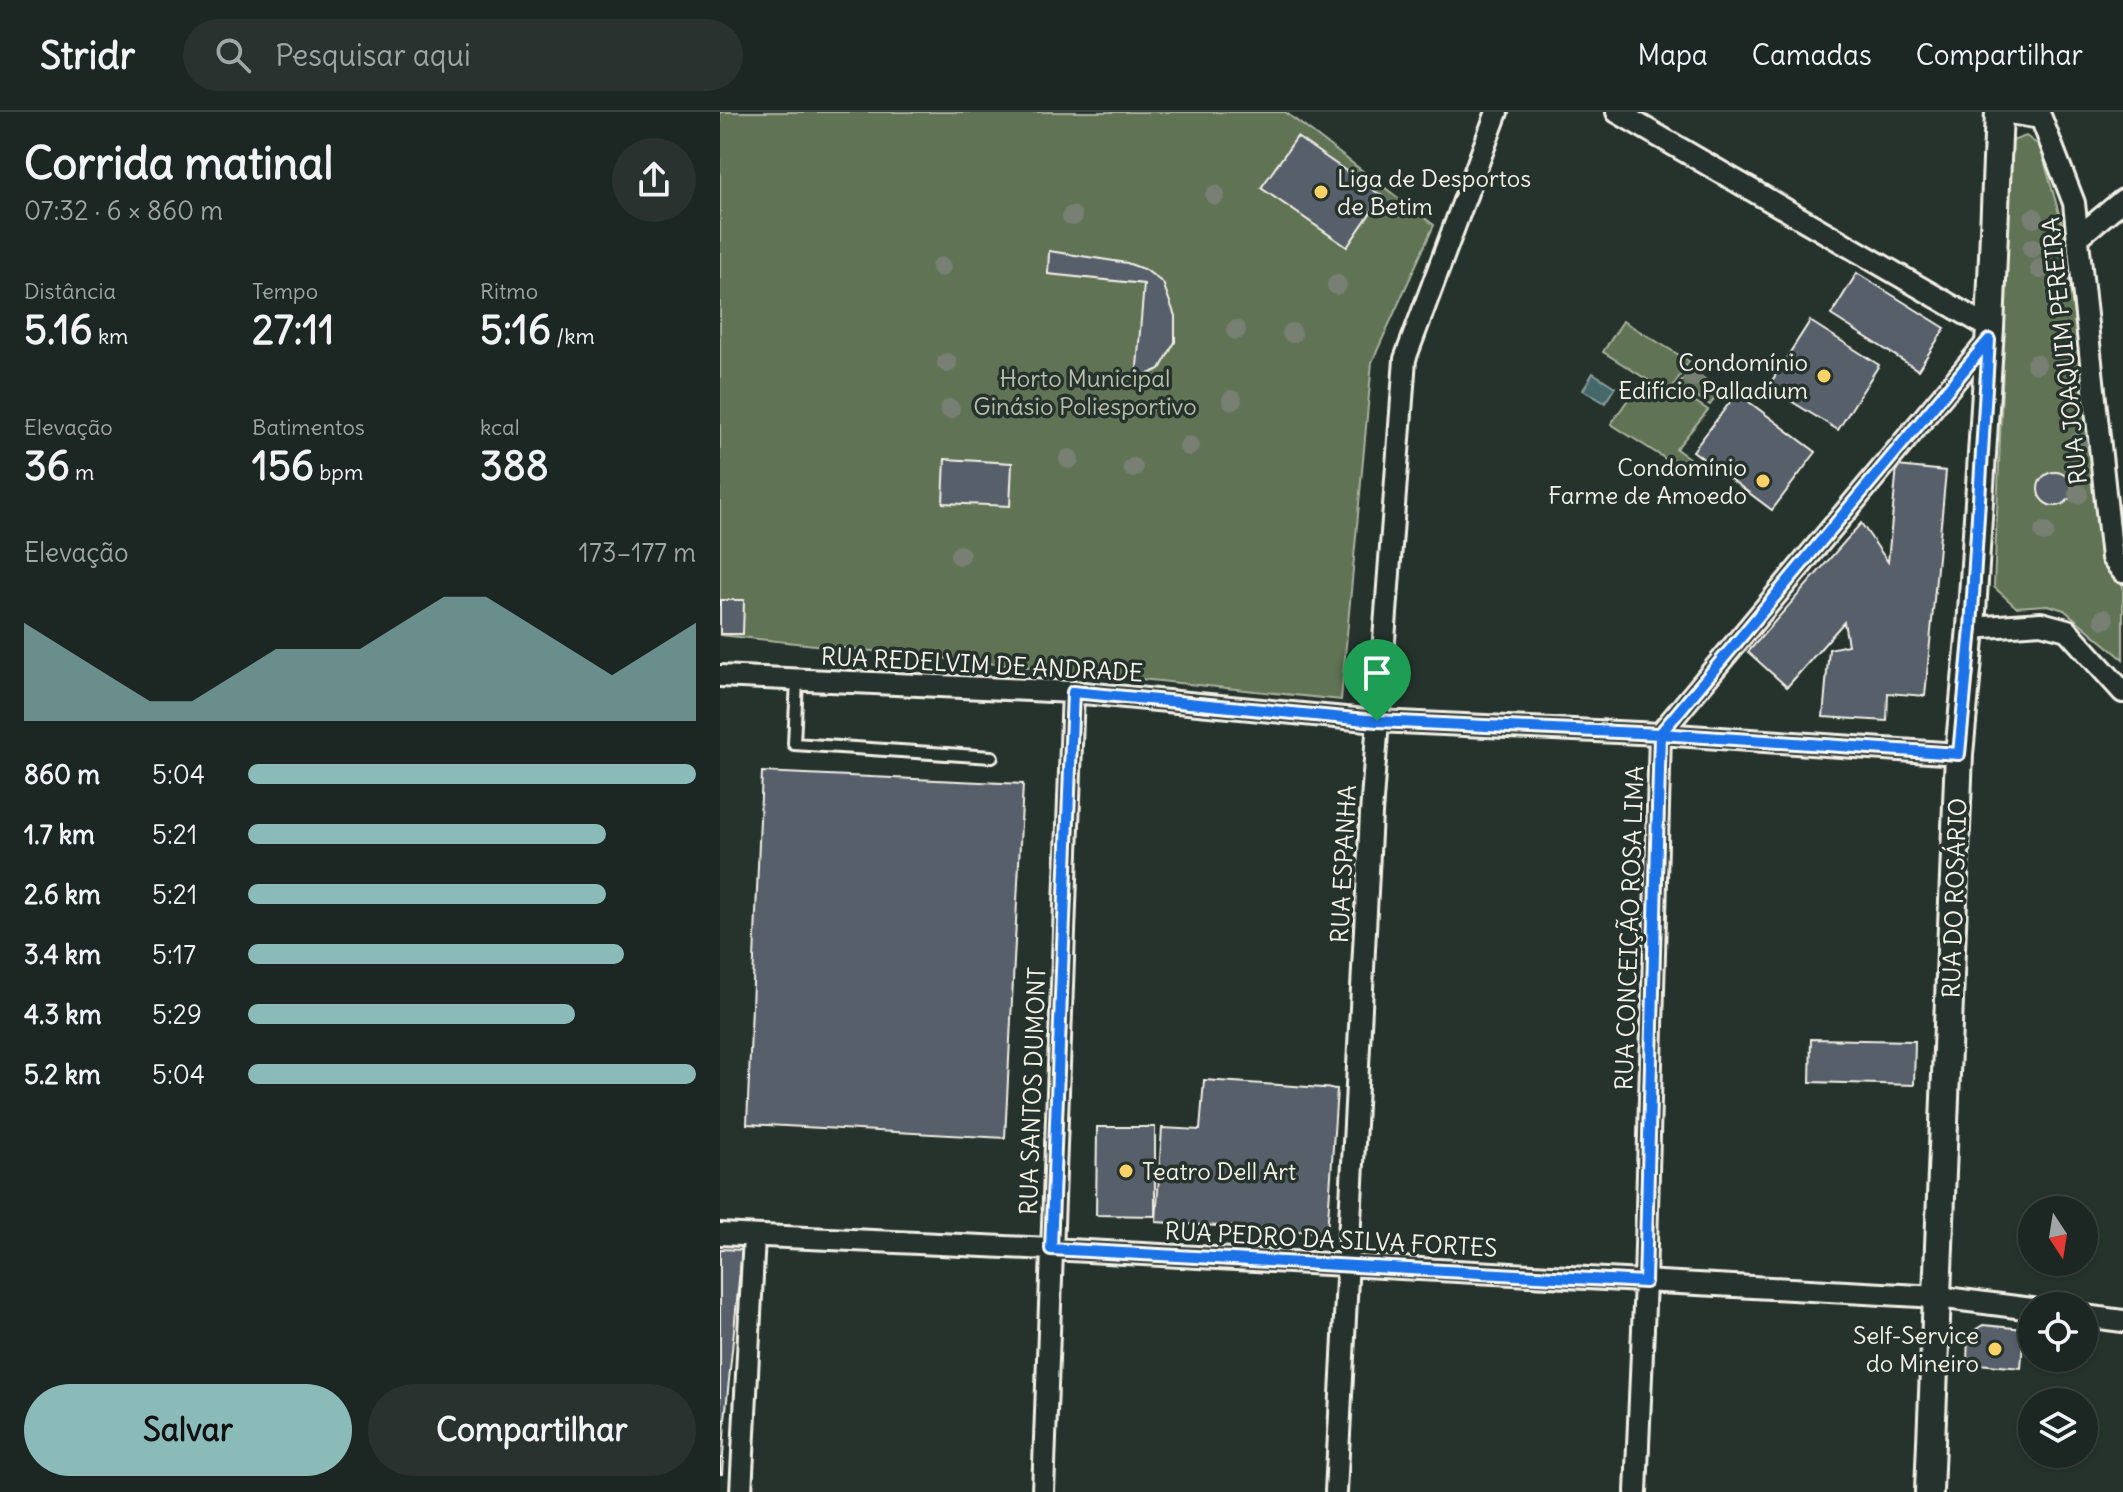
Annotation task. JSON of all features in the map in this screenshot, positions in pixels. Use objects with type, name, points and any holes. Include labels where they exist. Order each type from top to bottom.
[{"type":"street","name":"RUA ESPANHA","points":[[1336,1492],[1377,721],[1405,359],[1497,112]]},
{"type":"street","points":[[1617,112],[1989,334]]},
{"type":"street","name":"RUA DO ROSÁRIO","points":[[1929,1492],[1959,754],[1971,628],[2001,112]]},
{"type":"street","name":"RUA JOAQUIM PEREIRA","points":[[2001,112],[2041,118],[2074,203],[2112,558],[2123,572]]},
{"type":"street","points":[[2077,238],[2123,200]]},
{"type":"street","name":"RUA CONCEIÇÃO ROSA LIMA","points":[[1636,1492],[1660,734],[1989,334]]},
{"type":"street","points":[[1971,628],[2041,623],[2067,630],[2123,692]]},
{"type":"street","name":"RUA REDELVIM DE ANDRADE","points":[[720,676],[1073,692],[1377,721],[1660,734],[1959,754]]},
{"type":"street","name":"RUA SANTOS DUMONT","points":[[1043,1492],[1073,692]]},
{"type":"street","name":"RUA PEDRO DA SILVA FORTES","points":[[720,1234],[1938,1297],[2018,1307]]},
{"type":"street","points":[[741,1492],[754,1236]]},
{"type":"street","points":[[2098,1318],[2123,1321]]},
{"type":"lane","points":[[797,680],[794,744],[992,757]]},
{"type":"green space","name":"Horto Municipal Ginásio Poliesportivo","points":[[720,112],[1285,112],[1434,225],[1372,362],[1341,700],[720,635]]},
{"type":"green space","points":[[2026,136],[2040,146],[2062,224],[2092,456],[2123,579],[2123,659],[2064,610],[2048,605],[2016,607],[1994,587],[2012,141]]},
{"type":"green space","points":[[1623,321],[1689,361],[1669,393],[1603,352]]},
{"type":"green space","points":[[1690,369],[1721,390],[1710,405],[1691,393],[1673,394]]},
{"type":"green space","points":[[1638,385],[1664,402],[1688,397],[1708,410],[1676,449],[1689,458],[1683,470],[1611,424]]},
{"type":"water","points":[[1593,373],[1615,387],[1605,403],[1583,390]]},
{"type":"building","name":"Liga de Desportos de Betim","points":[[1297,137],[1382,196],[1347,247],[1261,188]]},
{"type":"building","points":[[1049,251],[1127,263],[1146,270],[1163,283],[1175,316],[1175,342],[1160,369],[1136,379],[1144,284],[1048,274]]},
{"type":"building","points":[[1857,273],[1945,328],[1918,370],[1831,315]]},
{"type":"building","name":"Condomínio Edifício Palladium","points":[[1810,321],[1879,365],[1838,430],[1768,387]]},
{"type":"building","name":"Condomínio Farme de Amoedo","points":[[1737,393],[1816,452],[1772,510],[1693,451]]},
{"type":"building","points":[[945,459],[1012,463],[1010,506],[943,503]]},
{"type":"building","points":[[1897,466],[1946,471],[1925,696],[1888,693],[1887,721],[1823,717],[1829,649],[1848,645],[1844,622],[1787,687],[1748,652],[1861,523],[1888,562]]},
{"type":"building","points":[[2055,472],[2067,477],[2072,489],[2067,501],[2055,506],[2043,501],[2038,489],[2043,477]]},
{"type":"building","points":[[720,600],[744,600],[743,634],[720,634]]},
{"type":"building","points":[[762,772],[1023,784],[1005,1138],[747,1124]]},
{"type":"building","points":[[1811,1039],[1915,1041],[1914,1085],[1810,1082]]},
{"type":"building","points":[[1204,1080],[1337,1089],[1327,1233],[1156,1222],[1162,1128],[1200,1130]]},
{"type":"building","name":"Teatro Dell Art","points":[[1097,1127],[1155,1127],[1155,1216],[1096,1215]]},
{"type":"building","points":[[720,1249],[742,1250],[725,1420],[720,1419]]},
{"type":"building","name":"Self-Service do Mineiro","points":[[1983,1325],[2018,1328],[2018,1368],[1967,1363],[1968,1334]]},
{"type":"building","points":[[720,1419],[725,1420],[722,1474],[720,1474]]},
{"type":"place","name":"Liga de Desportos de Betim","points":[[1321,192]]},
{"type":"place","name":"Condomínio Edifício Palladium","points":[[1824,376]]},
{"type":"place","name":"Condomínio Farme de Amoedo","points":[[1763,481]]},
{"type":"place","name":"Teatro Dell Art","points":[[1126,1171]]},
{"type":"place","name":"Self-Service do Mineiro","points":[[1995,1349]]},
{"type":"route","points":[[1377,721],[1073,692],[1051,1249],[1645,1282],[1660,734],[1959,754],[1971,628],[1989,340],[1660,734],[1377,721]]}]
